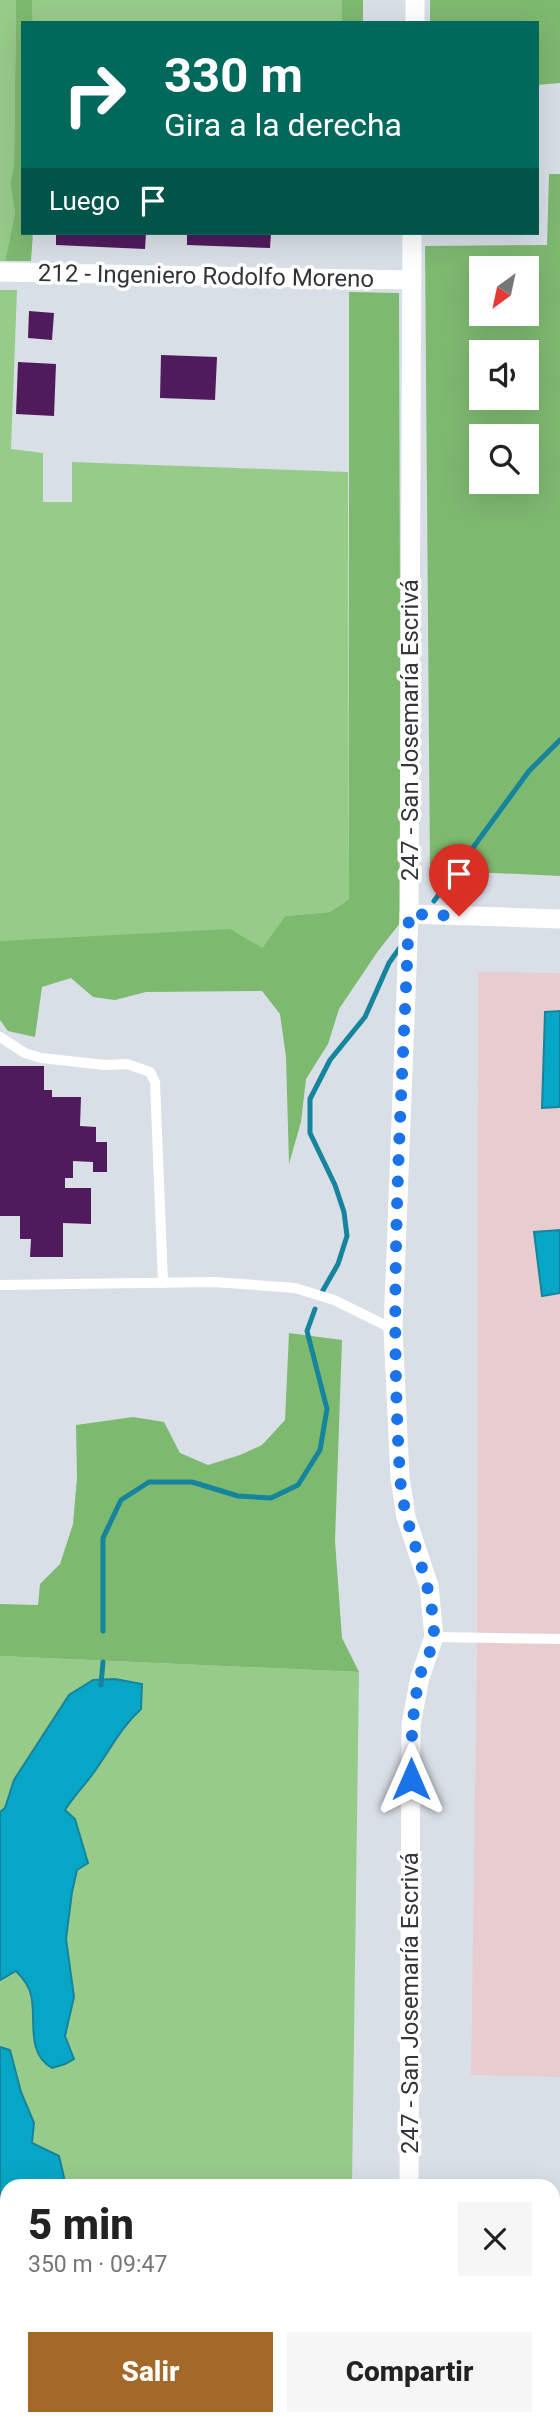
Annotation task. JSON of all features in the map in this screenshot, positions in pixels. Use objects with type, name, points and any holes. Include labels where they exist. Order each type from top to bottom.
[{"type":"street","points":[[415,0],[415,21]]},
{"type":"street","name":"247 - San Josemaría Escrivá","points":[[409,2179],[411,1725],[420,1677],[434,1637],[429,1586],[406,1517],[400,1478],[393,1329],[409,914],[412,235]]},
{"type":"street","name":"212 - Ingeniero Rodolfo Moreno","points":[[0,272],[412,280]]},
{"type":"street","points":[[409,914],[560,919]]},
{"type":"lane","points":[[0,1037],[25,1054],[41,1058],[105,1065],[127,1064],[150,1072],[155,1082],[163,1283]]},
{"type":"lane","points":[[0,1285],[214,1282],[295,1288],[334,1300],[393,1329]]},
{"type":"lane","points":[[434,1637],[560,1639]]},
{"type":"shaded area","points":[[478,972],[560,973],[560,2077],[471,2075],[477,1648]]},
{"type":"green space","points":[[0,0],[16,0],[14,165],[10,184],[15,213],[5,261],[0,261]]},
{"type":"green space","points":[[16,0],[32,0],[33,21],[21,21],[21,235],[33,235],[31,261],[5,261],[15,213],[10,184],[14,165]]},
{"type":"green space","points":[[32,0],[342,0],[342,21],[33,21]]},
{"type":"green space","points":[[342,0],[363,0],[363,21],[342,21]]},
{"type":"green space","points":[[430,0],[560,0],[560,83],[539,85],[539,21],[430,21]]},
{"type":"green space","points":[[549,174],[560,174],[560,876],[430,870],[425,246],[547,245]]},
{"type":"green space","points":[[0,290],[17,290],[11,449],[43,453],[43,502],[72,502],[72,462],[348,472],[349,899],[330,912],[285,916],[262,948],[0,941]]},
{"type":"green space","points":[[349,292],[399,293],[401,922],[339,1009],[328,1044],[306,1079],[301,1122],[289,1164],[286,1057],[280,1014],[262,991],[146,992],[115,1000],[93,997],[71,978],[42,987],[35,1037],[8,1031],[0,1020],[0,941],[230,929],[262,948],[285,916],[330,912],[349,899]]},
{"type":"green space","points":[[289,1333],[342,1340],[335,1541],[342,1638],[359,1672],[0,1656],[0,1604],[38,1605],[40,1584],[60,1564],[73,1524],[77,1477],[76,1425],[133,1417],[164,1422],[180,1453],[208,1465],[240,1455],[262,1445],[285,1420]]},
{"type":"green space","points":[[0,1656],[359,1672],[352,2179],[0,2179]]},
{"type":"water","points":[[560,1011],[560,1107],[542,1108],[545,1012]]},
{"type":"water","points":[[560,1230],[560,1293],[542,1296],[534,1232]]},
{"type":"water","points":[[115,1679],[142,1684],[141,1709],[121,1732],[65,1810],[75,1819],[88,1863],[77,1870],[66,1939],[74,1997],[65,2036],[74,2059],[52,2068],[38,2053],[35,2044],[33,2004],[27,1985],[16,1971],[0,1980],[0,1812],[5,1808],[14,1780],[69,1695],[93,1680]]},
{"type":"water","points":[[0,2047],[10,2050],[21,2092],[34,2123],[32,2143],[59,2156],[64,2179],[0,2179]]},
{"type":"building","points":[[56,235],[146,235],[145,249],[56,245]]},
{"type":"building","points":[[187,235],[271,235],[270,248],[187,245]]},
{"type":"building","points":[[29,311],[54,313],[52,340],[28,338]]},
{"type":"building","points":[[161,355],[217,357],[215,400],[160,398]]},
{"type":"building","points":[[18,362],[56,364],[54,416],[16,414]]},
{"type":"building","points":[[0,1066],[44,1066],[44,1090],[52,1090],[52,1097],[81,1097],[80,1126],[96,1127],[96,1142],[107,1142],[107,1172],[93,1172],[93,1162],[73,1161],[73,1178],[65,1178],[65,1188],[91,1188],[91,1224],[63,1223],[63,1257],[30,1257],[31,1239],[20,1239],[20,1216],[0,1216]]},
{"type":"waterway","points":[[434,901],[529,771],[560,740]]},
{"type":"waterway","points":[[322,1292],[338,1264],[347,1236],[344,1212],[335,1185],[310,1133],[310,1099],[330,1060],[365,1017],[389,963],[401,946]]},
{"type":"waterway","points":[[103,1631],[103,1538],[121,1500],[149,1482],[192,1482],[238,1496],[271,1498],[298,1485],[320,1450],[327,1409],[307,1331],[315,1309]]},
{"type":"waterway","points":[[101,1685],[103,1662]]},
{"type":"route","points":[[411,1779],[411,1725],[420,1677],[434,1637],[429,1586],[406,1517],[400,1478],[393,1329],[409,914],[459,916]]}]
